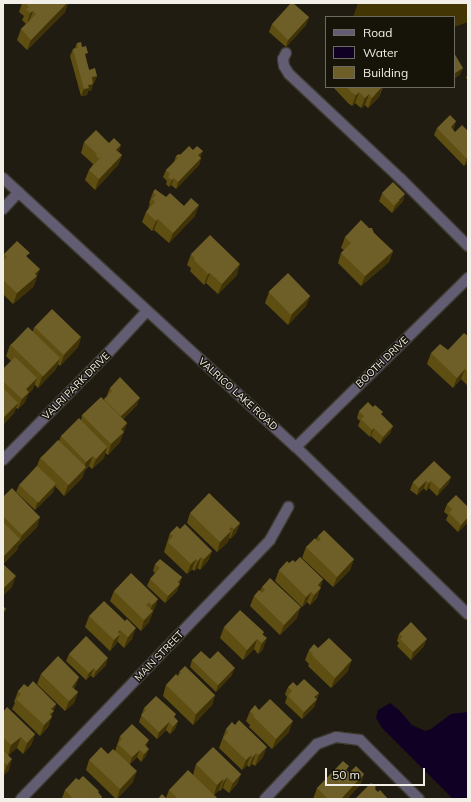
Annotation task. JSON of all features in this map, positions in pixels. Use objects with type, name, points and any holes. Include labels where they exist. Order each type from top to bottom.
[{"type":"street","points":[[286,53],[283,59],[284,66],[289,74],[402,179],[468,246]]},
{"type":"street","name":"VALRICO LAKE ROAD","points":[[3,178],[296,447],[468,614]]},
{"type":"street","points":[[3,209],[19,192]]},
{"type":"street","name":"BOOTH DRIVE","points":[[296,447],[468,278]]},
{"type":"street","name":"VALRI PARK DRIVE","points":[[3,460],[147,311]]},
{"type":"street","name":"MAIN STREET","points":[[22,799],[270,540],[288,507]]},
{"type":"street","points":[[265,799],[317,744],[336,737],[360,740],[419,799]]},
{"type":"shaded area","points":[[358,3],[468,3],[468,22],[455,27],[455,16],[353,16]]},
{"type":"water","points":[[390,703],[399,710],[412,725],[425,731],[431,729],[451,714],[468,712],[468,799],[453,799],[382,728],[376,718],[378,710]]},
{"type":"building","points":[[25,3],[67,3],[31,40],[21,29],[36,14],[33,11],[30,13],[26,9],[29,7]]},
{"type":"building","points":[[291,3],[293,3],[309,17],[288,40],[272,24]]},
{"type":"building","points":[[81,42],[82,47],[86,46],[88,53],[85,54],[89,70],[95,68],[97,76],[92,77],[93,84],[88,85],[89,88],[84,89],[73,49],[78,48],[77,43]]},
{"type":"building","points":[[455,55],[463,68],[455,73]]},
{"type":"building","points":[[348,88],[381,88],[372,98],[369,94],[365,98],[359,92],[356,95]]},
{"type":"building","points":[[450,115],[456,121],[451,127],[455,132],[462,125],[468,131],[467,159],[437,128]]},
{"type":"building","points":[[96,130],[109,143],[114,138],[121,145],[116,150],[122,155],[99,179],[89,170],[101,157],[98,158],[96,155],[97,154],[84,142]]},
{"type":"building","points":[[189,146],[193,150],[197,146],[203,151],[198,155],[201,158],[178,182],[174,178],[172,180],[168,177],[170,174],[166,170],[178,158],[176,156],[179,154],[180,155]]},
{"type":"building","points":[[393,182],[405,194],[394,205],[382,193]]},
{"type":"building","points":[[155,189],[166,197],[170,193],[184,206],[191,198],[199,205],[173,233],[158,219],[156,221],[146,212],[155,202],[152,199],[156,195],[153,192]]},
{"type":"building","points":[[361,220],[369,228],[372,228],[374,233],[393,251],[365,276],[341,253],[351,243],[345,237]]},
{"type":"building","points":[[210,235],[240,264],[222,284],[210,273],[208,274],[194,260],[195,259],[191,254]]},
{"type":"building","points":[[17,241],[30,253],[26,256],[40,269],[35,274],[37,276],[17,293],[3,280],[3,261],[7,257],[4,254]]},
{"type":"building","points":[[288,273],[310,296],[291,315],[269,292]]},
{"type":"building","points":[[52,309],[81,337],[63,355],[35,327]]},
{"type":"building","points":[[28,327],[60,358],[43,376],[11,345]]},
{"type":"building","points":[[464,333],[468,336],[468,372],[465,369],[457,378],[431,353],[440,344],[448,350]]},
{"type":"building","points":[[15,357],[37,378],[26,389],[29,392],[22,399],[3,381],[3,369]]},
{"type":"building","points":[[120,377],[140,398],[121,416],[104,399],[112,391],[110,388]]},
{"type":"building","points":[[3,388],[18,403],[3,418]]},
{"type":"building","points":[[101,397],[127,423],[121,429],[124,432],[111,444],[82,415]]},
{"type":"building","points":[[368,402],[373,407],[375,405],[383,412],[381,414],[393,426],[383,437],[374,428],[372,430],[361,419],[364,416],[359,411]]},
{"type":"building","points":[[79,418],[107,447],[96,459],[93,456],[86,462],[61,436]]},
{"type":"building","points":[[58,440],[86,467],[69,485],[41,458]]},
{"type":"building","points":[[434,461],[451,477],[440,489],[431,481],[429,483],[426,481],[419,488],[413,482]]},
{"type":"building","points":[[37,466],[56,484],[38,503],[19,485]]},
{"type":"building","points":[[12,488],[40,517],[22,535],[3,516],[3,497]]},
{"type":"building","points":[[209,493],[240,523],[234,529],[232,527],[229,529],[231,531],[220,542],[190,513]]},
{"type":"building","points":[[456,495],[467,506],[468,505],[468,517],[461,525],[449,513],[452,509],[447,504]]},
{"type":"building","points":[[3,522],[20,539],[3,557]]},
{"type":"building","points":[[185,524],[212,551],[204,559],[201,557],[198,561],[196,559],[191,564],[168,542],[173,536],[170,533],[177,526],[180,529]]},
{"type":"building","points":[[324,530],[354,559],[337,577],[306,547],[315,538],[318,542],[321,539],[318,536]]},
{"type":"building","points":[[300,557],[323,579],[318,585],[321,588],[314,595],[311,592],[306,597],[279,570],[287,561],[289,563],[293,560],[295,562]]},
{"type":"building","points":[[160,559],[182,577],[178,582],[180,584],[168,596],[150,579],[160,568],[155,564]]},
{"type":"building","points":[[3,564],[16,576],[3,589]]},
{"type":"building","points":[[131,573],[158,599],[152,605],[149,602],[146,605],[153,611],[144,620],[114,591]]},
{"type":"building","points":[[270,578],[301,607],[284,625],[254,596],[259,590],[262,593],[265,590],[262,587]]},
{"type":"building","points":[[104,601],[125,621],[127,619],[136,628],[128,637],[120,630],[118,632],[120,634],[114,640],[89,616]]},
{"type":"building","points":[[240,610],[264,632],[262,634],[267,638],[262,643],[257,639],[247,650],[224,627]]},
{"type":"building","points":[[411,622],[427,639],[413,652],[400,639],[403,637],[399,634]]},
{"type":"building","points":[[86,636],[108,658],[96,671],[94,668],[89,673],[69,654]]},
{"type":"building","points":[[329,638],[352,660],[335,678],[312,655],[313,654],[309,650],[314,644],[318,648]]},
{"type":"building","points":[[201,651],[210,659],[218,651],[235,668],[218,685],[192,660]]},
{"type":"building","points":[[58,656],[79,677],[72,687],[78,692],[69,701],[41,674]]},
{"type":"building","points":[[185,666],[215,695],[196,714],[166,685],[176,674],[178,676],[181,673],[179,672]]},
{"type":"building","points":[[304,679],[319,693],[314,697],[317,699],[304,712],[288,696],[292,691],[288,687],[293,682],[297,686]]},
{"type":"building","points":[[33,681],[56,704],[51,709],[54,711],[50,714],[52,717],[44,725],[16,699],[21,694],[18,691],[24,684],[28,687]]},
{"type":"building","points":[[156,696],[176,714],[174,717],[178,721],[173,727],[169,722],[159,732],[141,715],[146,710],[144,708]]},
{"type":"building","points":[[270,699],[293,721],[276,739],[253,716],[254,715],[250,711],[255,705],[259,710]]},
{"type":"building","points":[[7,707],[35,734],[27,743],[21,737],[11,745],[3,737],[3,712]]},
{"type":"building","points":[[239,720],[267,747],[259,755],[256,753],[253,757],[251,755],[246,760],[223,738],[228,732],[226,729],[232,722],[235,725]]},
{"type":"building","points":[[132,724],[149,740],[145,745],[149,749],[144,754],[140,750],[132,757],[118,744],[122,739],[120,736]]},
{"type":"building","points":[[101,747],[108,754],[113,749],[137,771],[120,789],[89,760]]},
{"type":"building","points":[[213,747],[241,774],[233,783],[227,777],[224,781],[223,779],[217,785],[196,764]]},
{"type":"building","points":[[3,750],[12,759],[7,765],[5,763],[3,765]]},
{"type":"building","points":[[343,761],[349,766],[346,770],[349,773],[356,766],[364,774],[341,799],[328,799],[317,788]]},
{"type":"building","points":[[188,770],[218,799],[178,799],[169,790]]},
{"type":"building","points":[[83,776],[99,791],[98,792],[102,797],[100,799],[94,799],[93,797],[91,799],[73,799],[65,790],[76,778],[79,780]]},
{"type":"building","points":[[371,783],[376,787],[375,789],[378,792],[380,790],[388,799],[355,799]]},
{"type":"building","points":[[162,794],[167,799],[158,799]]}]
